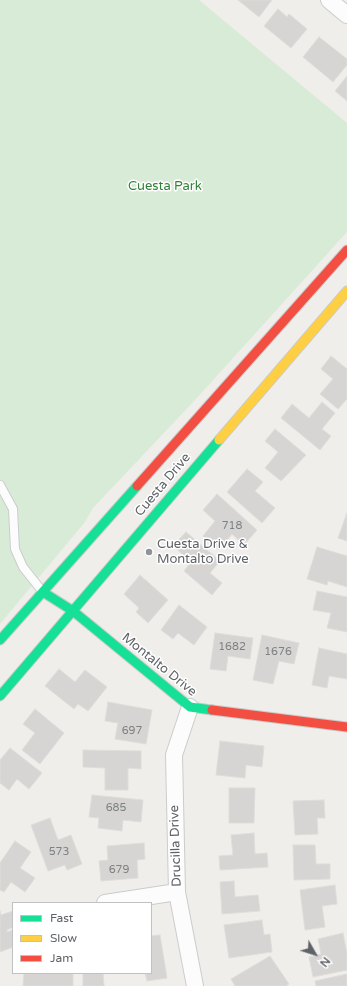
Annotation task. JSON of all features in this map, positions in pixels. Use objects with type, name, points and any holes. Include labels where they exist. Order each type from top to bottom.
[{"type":"main road","name":"Cuesta Drive","points":[[0,640],[347,250]]},
{"type":"main road","name":"Cuesta Drive","points":[[0,696],[347,290]]},
{"type":"main road","name":"Montalto Drive","points":[[43,592],[72,611],[190,707],[347,727]]},
{"type":"street","points":[[329,0],[347,15]]},
{"type":"street","name":"Drucilla Drive","points":[[190,707],[174,755],[177,892],[195,986]]},
{"type":"street","points":[[112,902],[177,892]]},
{"type":"lane","points":[[0,485],[12,509],[15,549],[23,566],[43,592]]},
{"type":"green space","name":"Cuesta Park","points":[[0,0],[199,0],[347,123],[347,232],[195,400],[93,508],[85,522],[0,624]]},
{"type":"building","points":[[238,0],[272,0],[259,17]]},
{"type":"building","points":[[278,9],[287,17],[289,14],[307,29],[291,48],[264,26]]},
{"type":"building","points":[[319,37],[347,59],[347,65],[333,82],[303,57]]},
{"type":"building","points":[[347,76],[347,101],[335,91]]},
{"type":"building","points":[[331,356],[347,369],[347,399],[338,409],[320,394],[333,379],[321,369]]},
{"type":"building","points":[[322,402],[335,413],[322,429],[331,436],[320,450],[281,418],[292,404],[309,418]]},
{"type":"building","points":[[275,429],[306,455],[281,481],[265,468],[278,452],[265,441]]},
{"type":"building","points":[[247,469],[263,482],[255,491],[275,508],[262,523],[227,492]]},
{"type":"building","points":[[217,494],[257,530],[244,545],[232,534],[219,550],[203,536],[215,521],[203,510]]},
{"type":"building","points":[[347,513],[347,541],[338,538]]},
{"type":"building","points":[[186,532],[220,561],[210,573],[222,583],[212,595],[184,571],[191,562],[173,546]]},
{"type":"building","points":[[317,547],[347,556],[347,587],[328,581],[327,585],[307,579]]},
{"type":"building","points":[[140,575],[168,600],[148,623],[136,612],[139,608],[124,594]]},
{"type":"building","points":[[317,591],[347,597],[347,632],[327,628],[331,613],[313,610]]},
{"type":"building","points":[[179,605],[207,627],[194,645],[178,633],[173,639],[161,630]]},
{"type":"building","points":[[215,633],[253,638],[250,659],[228,656],[226,671],[210,669]]},
{"type":"building","points":[[262,635],[299,643],[294,664],[279,661],[273,684],[253,680]]},
{"type":"building","points":[[319,648],[347,654],[347,679],[329,676],[327,688],[312,685]]},
{"type":"building","points":[[59,669],[75,682],[85,670],[107,687],[88,711],[78,704],[74,709],[45,686]]},
{"type":"building","points":[[108,702],[152,710],[146,744],[115,739],[118,723],[105,721]]},
{"type":"building","points":[[35,709],[64,733],[40,764],[22,750],[35,733],[23,724]]},
{"type":"building","points":[[220,741],[264,746],[262,767],[246,765],[245,778],[216,775]]},
{"type":"building","points":[[10,748],[42,773],[29,789],[17,779],[9,790],[0,783],[0,760]]},
{"type":"building","points":[[83,750],[141,751],[141,769],[128,768],[128,790],[105,790],[105,768],[83,767]]},
{"type":"building","points":[[229,788],[255,788],[254,823],[229,823]]},
{"type":"building","points":[[92,795],[143,800],[141,822],[123,820],[122,831],[98,828],[99,818],[89,817]]},
{"type":"building","points":[[324,800],[325,818],[317,818],[318,834],[295,835],[293,801]]},
{"type":"building","points":[[50,818],[58,840],[71,835],[82,864],[67,870],[65,865],[48,871],[31,825]]},
{"type":"building","points":[[254,833],[255,854],[267,853],[268,867],[220,870],[219,856],[233,855],[231,835]]},
{"type":"building","points":[[15,841],[31,852],[20,868],[35,878],[25,892],[11,882],[4,892],[0,890],[0,863]]},
{"type":"building","points":[[144,843],[145,859],[137,860],[138,878],[101,881],[99,861],[108,860],[107,846]]},
{"type":"building","points":[[293,845],[315,845],[316,864],[330,864],[330,879],[294,880]]},
{"type":"building","points":[[234,881],[235,897],[258,895],[260,911],[222,914],[220,882]]},
{"type":"building","points":[[335,885],[337,904],[322,906],[325,927],[305,930],[300,890]]},
{"type":"building","points":[[0,911],[1,915],[12,911],[12,928],[7,930],[7,932],[12,930],[12,947],[0,952]]},
{"type":"building","points":[[262,920],[264,935],[270,934],[272,952],[229,958],[224,925]]},
{"type":"building","points":[[343,933],[347,954],[347,970],[313,977],[309,957],[321,954],[318,939]]},
{"type":"building","points":[[160,935],[167,978],[147,981],[145,974],[152,974],[152,936]]},
{"type":"building","points":[[270,956],[289,984],[286,986],[235,986],[231,979]]},
{"type":"building","points":[[24,974],[73,974],[73,986],[23,986]]},
{"type":"building","points":[[83,974],[103,974],[104,986],[83,986]]},
{"type":"building","points":[[347,974],[347,986],[316,986],[315,981]]},
{"type":"traffic: fast","points":[[0,696],[219,440]]},
{"type":"traffic: fast","points":[[0,640],[137,486]]},
{"type":"traffic: fast","points":[[43,592],[73,611],[190,707],[212,710]]},
{"type":"traffic: slow","points":[[219,440],[347,291]]},
{"type":"traffic: jam","points":[[137,486],[347,250]]},
{"type":"traffic: jam","points":[[212,710],[347,727]]},
{"type":"place","name":"Cuesta Drive & Montalto Drive","points":[[149,552]]}]
